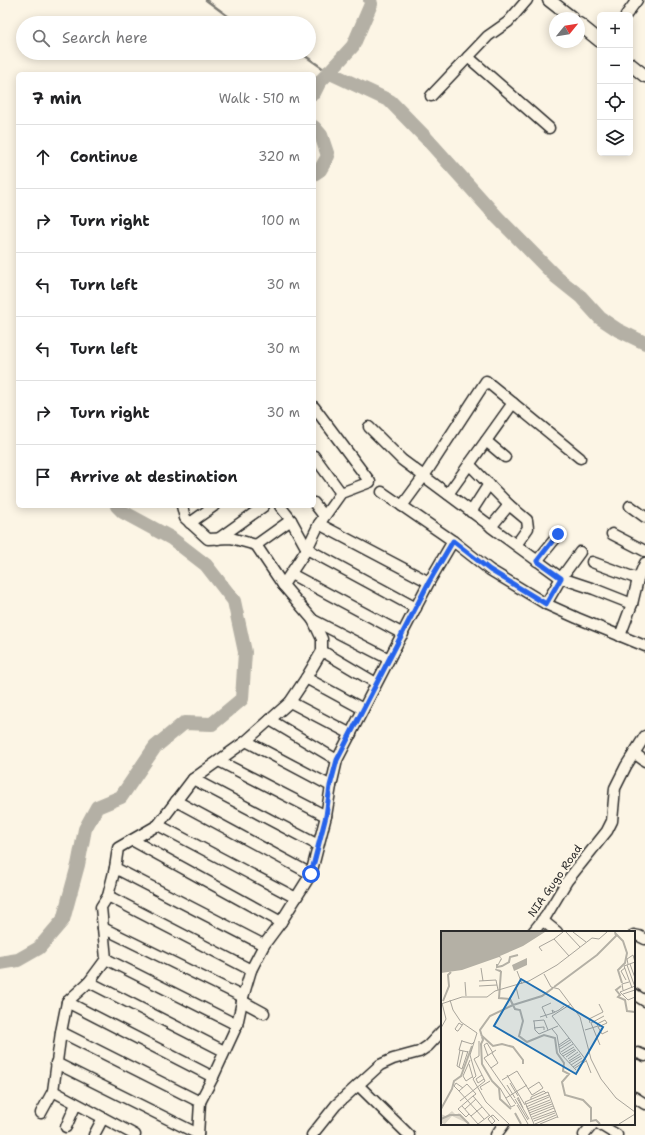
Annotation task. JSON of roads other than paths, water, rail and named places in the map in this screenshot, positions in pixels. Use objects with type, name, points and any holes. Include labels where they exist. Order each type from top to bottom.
[{"type":"main road","points":[[549,0],[564,12]]},
{"type":"main road","points":[[585,29],[597,39]]},
{"type":"main road","points":[[633,66],[645,76]]},
{"type":"street","points":[[431,96],[488,36],[508,22],[527,0]]},
{"type":"street","points":[[628,12],[637,0]]},
{"type":"street","points":[[468,57],[549,128]]},
{"type":"street","points":[[402,506],[424,476],[486,381],[580,458]]},
{"type":"street","points":[[448,494],[513,403]]},
{"type":"street","points":[[283,585],[307,549],[322,520],[340,493],[370,482],[316,410]]},
{"type":"street","points":[[369,427],[402,460],[561,578],[632,604]]},
{"type":"street","points":[[486,441],[505,457]]},
{"type":"street","points":[[316,459],[340,493]]},
{"type":"street","points":[[469,464],[509,505],[527,520],[528,528],[516,545]]},
{"type":"street","points":[[471,512],[489,484]]},
{"type":"street","points":[[382,492],[453,541],[490,570],[546,604],[645,646]]},
{"type":"street","points":[[492,527],[509,505]]},
{"type":"street","points":[[630,506],[645,517]]},
{"type":"street","points":[[316,507],[322,520],[429,582]]},
{"type":"street","points":[[41,1113],[53,1091],[56,1062],[67,1002],[89,982],[106,959],[101,907],[108,896],[118,848],[158,825],[193,779],[246,741],[290,702],[322,651],[322,638],[313,620],[283,585],[256,545],[231,538],[208,539],[185,518],[182,508]]},
{"type":"street","points":[[190,523],[211,508]]},
{"type":"street","points":[[218,539],[261,508]]},
{"type":"street","points":[[282,508],[291,520],[307,549],[416,608]]},
{"type":"street","points":[[256,545],[291,520]]},
{"type":"street","points":[[537,561],[558,534]]},
{"type":"street","points":[[612,534],[645,551]]},
{"type":"street","points":[[56,1062],[198,1135],[200,1102],[237,1025],[242,999],[251,970],[264,945],[281,922],[311,874],[326,816],[330,786],[337,760],[429,582],[453,541]]},
{"type":"street","points":[[546,604],[561,578],[580,552]]},
{"type":"street","points":[[592,562],[638,579]]},
{"type":"street","points":[[620,636],[632,604],[638,579],[645,563]]},
{"type":"street","points":[[291,574],[403,634]]},
{"type":"street","points":[[313,620],[389,659]]},
{"type":"street","points":[[322,651],[376,683]]},
{"type":"street","points":[[306,678],[363,709]]},
{"type":"street","points":[[290,702],[351,734]]},
{"type":"street","points":[[270,720],[337,760]]},
{"type":"street","name":"NIA Gugo Road","points":[[534,931],[567,881],[607,831],[612,821],[615,788],[634,752],[645,736]]},
{"type":"street","points":[[246,741],[330,786]]},
{"type":"street","points":[[634,752],[645,761]]},
{"type":"street","points":[[219,760],[326,816]]},
{"type":"street","points":[[193,779],[318,845]]},
{"type":"street","points":[[176,801],[311,874]]},
{"type":"street","points":[[158,825],[296,898]]},
{"type":"street","points":[[132,840],[281,922]]},
{"type":"street","points":[[115,868],[264,945]]},
{"type":"street","points":[[108,896],[251,970]]},
{"type":"street","points":[[542,920],[555,931]]},
{"type":"street","points":[[103,928],[242,999],[264,1014]]},
{"type":"street","points":[[635,935],[645,939]]},
{"type":"street","points":[[106,959],[237,1025]]},
{"type":"street","points":[[89,982],[224,1051]]},
{"type":"street","points":[[635,995],[645,1001]]},
{"type":"street","points":[[67,1002],[213,1077]]},
{"type":"street","points":[[61,1032],[200,1102]]},
{"type":"street","points":[[312,1135],[336,1105],[380,1066],[393,1059],[419,1052],[428,1046],[441,1032]]},
{"type":"street","points":[[635,1054],[638,1053],[645,1056]]},
{"type":"street","points":[[358,1085],[408,1135]]},
{"type":"street","points":[[53,1091],[135,1135]]},
{"type":"street","points":[[635,1099],[645,1104]]},
{"type":"street","points":[[66,1127],[76,1104]]},
{"type":"street","points":[[94,1135],[103,1118]]},
{"type":"street","points":[[496,1135],[503,1125]]},
{"type":"street","points":[[584,1135],[592,1125]]},
{"type":"street","points":[[601,1125],[616,1135]]},
{"type":"waterway","points":[[206,0],[228,16]]},
{"type":"waterway","points":[[316,89],[319,83],[353,46],[371,4],[370,0]]},
{"type":"waterway","points":[[311,60],[328,72]]},
{"type":"waterway","points":[[328,72],[390,101],[427,139],[497,217],[556,277],[581,297],[600,318],[618,330],[645,343]]},
{"type":"waterway","points":[[316,129],[321,135],[328,156],[320,170],[316,173]]},
{"type":"waterway","points":[[0,963],[18,960],[39,948],[63,920],[78,865],[85,829],[97,807],[121,797],[155,747],[184,723],[212,724],[242,699],[245,652],[234,601],[206,565],[171,538],[123,512],[119,508]]}]
